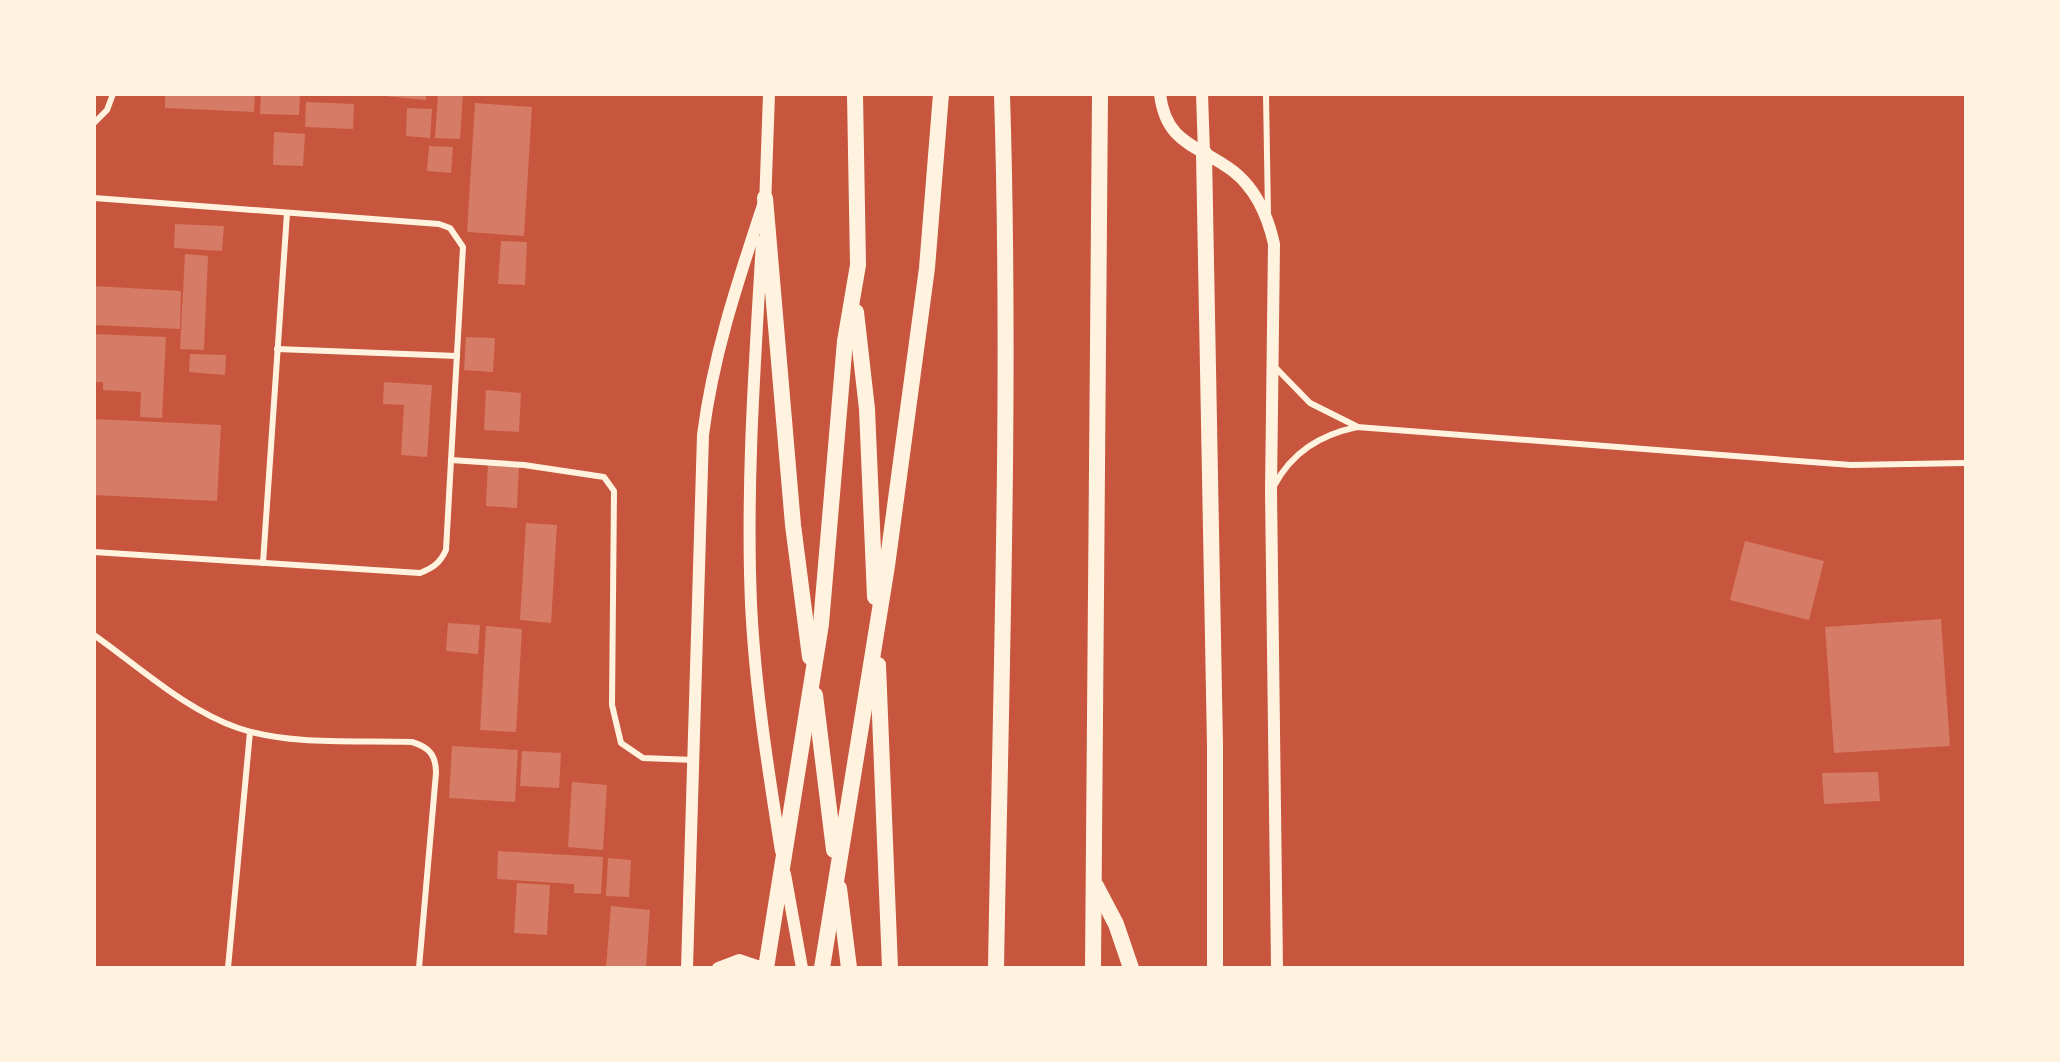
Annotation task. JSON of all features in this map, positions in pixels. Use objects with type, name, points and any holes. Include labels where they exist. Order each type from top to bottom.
[{"type":"highway","points":[[764,968],[820,624],[845,341],[854,296],[858,247],[855,94]]},
{"type":"highway","points":[[822,968],[889,554],[927,268],[941,94]]},
{"type":"highway","points":[[996,968],[1005,398],[1006,222],[1002,94]]},
{"type":"highway","points":[[1093,968],[1100,94]]},
{"type":"highway","points":[[1204,153],[1215,746],[1215,968]]},
{"type":"highway","points":[[765,198],[793,525],[849,968]]},
{"type":"highway","points":[[854,296],[867,410],[890,968]]},
{"type":"highway","points":[[1094,882],[1116,924],[1131,968]]},
{"type":"main road","points":[[769,94],[751,432],[751,602],[757,684],[767,766],[802,968]]},
{"type":"main road","points":[[1160,94],[1161,108],[1171,130],[1181,141],[1234,172],[1256,198],[1268,220],[1274,244],[1271,491],[1277,968]]},
{"type":"main road","points":[[1202,94],[1204,153]]},
{"type":"main road","points":[[687,968],[703,435],[709,389],[722,329],[765,198]]},
{"type":"main road","points":[[718,968],[739,960],[764,968]]},
{"type":"street","points":[[94,123],[107,110],[113,94]]},
{"type":"street","points":[[1266,94],[1268,220]]},
{"type":"street","points":[[94,198],[439,224],[450,228],[463,247],[446,550],[440,561],[431,569],[420,573],[94,552]]},
{"type":"street","points":[[263,563],[287,213]]},
{"type":"street","points":[[277,349],[457,357]]},
{"type":"street","points":[[1273,365],[1310,403],[1357,427]]},
{"type":"street","points":[[1271,491],[1291,460],[1305,448],[1339,431],[1357,427],[1851,465],[1965,463]]},
{"type":"street","points":[[451,460],[524,465],[604,477],[614,491],[612,705],[621,743],[643,758],[694,760]]},
{"type":"street","points":[[94,635],[192,705],[217,720],[250,732],[282,737],[412,742],[423,745],[431,752],[436,762],[436,773],[419,968]]},
{"type":"street","points":[[228,968],[250,732]]},
{"type":"building","points":[[165,94],[255,94],[254,112],[165,108]]},
{"type":"building","points":[[261,94],[300,94],[299,115],[260,114]]},
{"type":"building","points":[[364,94],[426,94],[426,100]]},
{"type":"building","points":[[438,94],[463,94],[460,139],[435,138]]},
{"type":"building","points":[[306,102],[354,104],[353,129],[305,127]]},
{"type":"building","points":[[475,103],[532,107],[524,236],[467,232]]},
{"type":"building","points":[[407,108],[432,109],[430,138],[406,136]]},
{"type":"building","points":[[274,132],[305,134],[303,166],[273,165]]},
{"type":"building","points":[[429,146],[453,147],[451,173],[427,171]]},
{"type":"building","points":[[175,224],[224,226],[222,251],[174,248]]},
{"type":"building","points":[[501,241],[527,242],[525,285],[498,284]]},
{"type":"building","points":[[185,254],[208,256],[204,350],[180,349]]},
{"type":"building","points":[[94,286],[181,291],[180,329],[94,325]]},
{"type":"building","points":[[94,334],[166,337],[162,418],[140,417],[141,392],[103,390],[103,382],[94,382]]},
{"type":"building","points":[[466,337],[495,338],[493,372],[464,370]]},
{"type":"building","points":[[190,354],[226,355],[225,375],[189,372]]},
{"type":"building","points":[[384,382],[432,385],[427,457],[401,455],[404,405],[383,404]]},
{"type":"building","points":[[486,390],[521,393],[519,432],[484,430]]},
{"type":"building","points":[[94,419],[221,425],[217,501],[94,495]]},
{"type":"building","points":[[488,463],[519,465],[517,508],[486,506]]},
{"type":"building","points":[[526,523],[557,525],[551,623],[520,620]]},
{"type":"building","points":[[1745,541],[1824,561],[1809,620],[1730,600]]},
{"type":"building","points":[[1941,619],[1950,746],[1834,753],[1825,627]]},
{"type":"building","points":[[448,623],[480,625],[478,654],[446,651]]},
{"type":"building","points":[[486,626],[522,629],[516,732],[480,730]]},
{"type":"building","points":[[452,746],[518,750],[515,802],[449,798]]},
{"type":"building","points":[[522,751],[561,753],[559,788],[520,786]]},
{"type":"building","points":[[1878,772],[1880,801],[1824,804],[1822,773]]},
{"type":"building","points":[[572,782],[607,785],[603,850],[568,847]]},
{"type":"building","points":[[498,851],[603,857],[601,894],[574,893],[574,884],[497,879]]},
{"type":"building","points":[[608,858],[631,860],[629,897],[606,896]]},
{"type":"building","points":[[517,883],[550,885],[547,935],[514,933]]},
{"type":"building","points":[[611,906],[650,910],[646,968],[606,968]]}]
